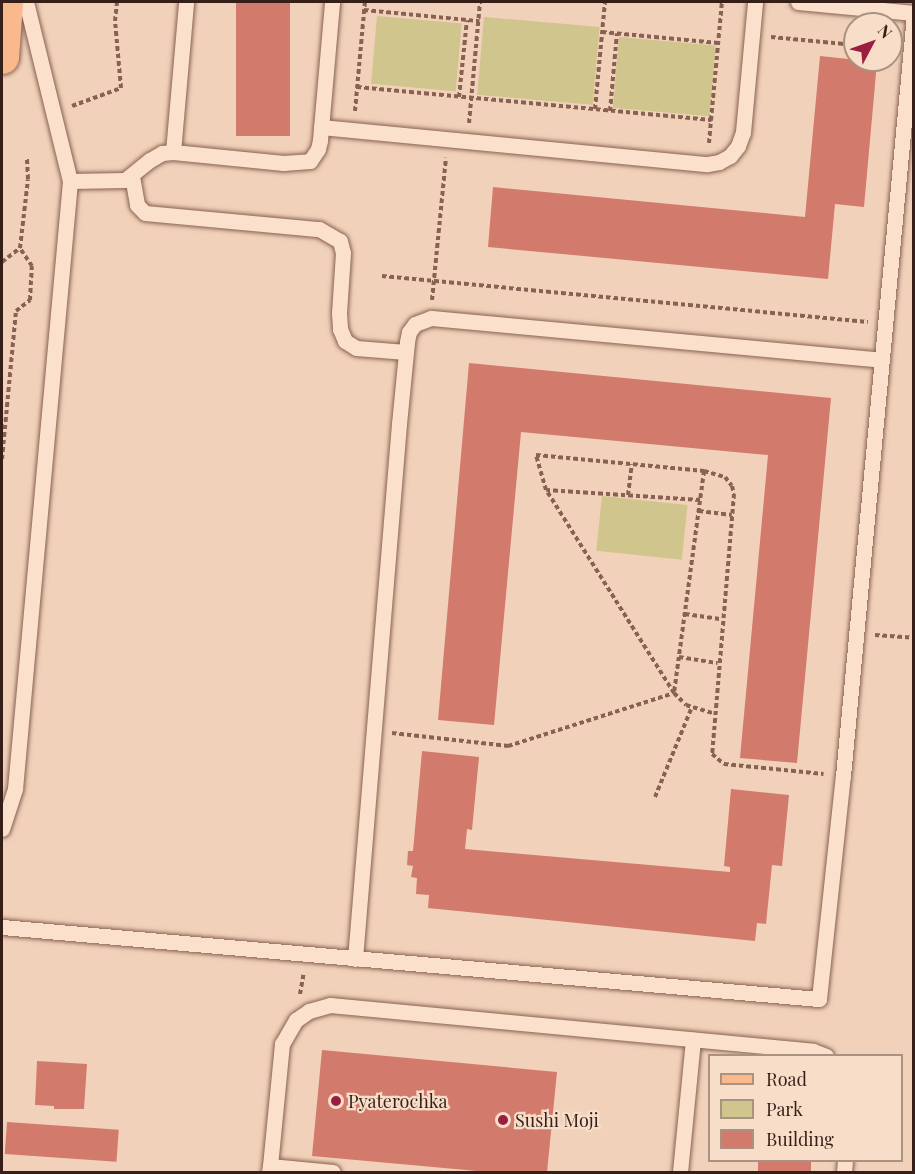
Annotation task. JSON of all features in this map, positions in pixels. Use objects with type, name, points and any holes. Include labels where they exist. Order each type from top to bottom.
[{"type":"main road","points":[[2,57],[6,2]]},
{"type":"lane","points":[[2,829],[15,789],[70,181],[26,2]]},
{"type":"lane","points":[[173,152],[186,2]]},
{"type":"lane","points":[[70,181],[125,180],[162,153],[173,152],[284,163],[304,162],[313,158],[318,149],[321,127],[332,2]]},
{"type":"lane","points":[[321,127],[707,164],[719,162],[730,156],[738,146],[743,132],[755,2]]},
{"type":"lane","points":[[2,927],[819,999],[843,776],[914,14],[798,2]]},
{"type":"lane","points":[[132,176],[137,205],[145,213],[319,229],[340,241],[344,253],[339,313],[340,329],[345,341],[356,348],[406,352]]},
{"type":"lane","points":[[355,959],[406,352],[409,332],[415,324],[431,318],[882,360]]},
{"type":"lane","points":[[333,1173],[270,1169],[282,1044],[288,1029],[309,1011],[330,1005],[813,1051],[820,1054]]},
{"type":"lane","points":[[680,1173],[693,1040]]},
{"type":"path","points":[[63,109],[121,88],[115,21],[117,2]]},
{"type":"path","points":[[353,131],[365,2]]},
{"type":"path","points":[[468,141],[480,2]]},
{"type":"path","points":[[595,109],[605,2]]},
{"type":"path","points":[[357,87],[711,120],[722,2]]},
{"type":"path","points":[[364,10],[478,21]]},
{"type":"path","points":[[459,97],[467,20]]},
{"type":"path","points":[[602,32],[718,43]]},
{"type":"path","points":[[610,111],[617,33]]},
{"type":"path","points":[[752,35],[843,44]]},
{"type":"path","points":[[431,318],[447,139]]},
{"type":"path","points":[[2,459],[16,311],[30,300],[32,266],[20,248],[28,179],[27,158]]},
{"type":"path","points":[[2,262],[20,248]]},
{"type":"path","points":[[382,276],[885,324]]},
{"type":"path","points":[[713,713],[681,702],[674,693],[546,490],[536,455],[704,471],[721,474],[730,482],[734,494],[710,749],[718,762],[843,776]]},
{"type":"path","points":[[628,495],[632,464]]},
{"type":"path","points":[[674,693],[704,471]]},
{"type":"path","points":[[546,490],[700,500]]},
{"type":"path","points":[[699,511],[732,515]]},
{"type":"path","points":[[685,614],[722,619]]},
{"type":"path","points":[[856,633],[914,638]]},
{"type":"path","points":[[679,657],[718,663]]},
{"type":"path","points":[[373,731],[508,746],[674,693]]},
{"type":"path","points":[[655,797],[692,707]]},
{"type":"green space","points":[[377,16],[462,23],[456,91],[371,84]]},
{"type":"green space","points":[[484,17],[600,27],[593,105],[477,95]]},
{"type":"green space","points":[[619,37],[716,45],[709,116],[613,108]]},
{"type":"green space","points":[[602,496],[688,505],[682,560],[596,551]]},
{"type":"building","points":[[236,2],[290,2],[290,136],[236,136]]},
{"type":"building","points":[[820,56],[843,58],[843,72],[876,72],[864,207],[835,204],[828,279],[488,247],[493,187],[805,217]]},
{"type":"building","points":[[469,363],[831,398],[797,763],[740,758],[768,455],[521,432],[494,725],[438,720]]},
{"type":"building","points":[[422,751],[479,757],[472,830],[467,829],[465,849],[730,872],[730,867],[724,866],[731,789],[789,795],[782,866],[772,865],[766,924],[757,923],[755,941],[428,908],[429,895],[416,894],[417,878],[411,877],[413,866],[407,865],[408,851],[413,851]]},
{"type":"building","points":[[322,1050],[557,1072],[547,1172],[488,1172],[312,1156]]},
{"type":"building","points":[[37,1061],[87,1064],[84,1109],[54,1109],[54,1106],[35,1105]]},
{"type":"building","points":[[7,1122],[119,1130],[116,1162],[5,1154]]},
{"type":"building","points":[[758,1162],[811,1162],[811,1172],[758,1172]]},
{"type":"place","name":"Pyaterochka","points":[[336,1101]]},
{"type":"place","name":"Sushi Moji","points":[[503,1120]]}]
